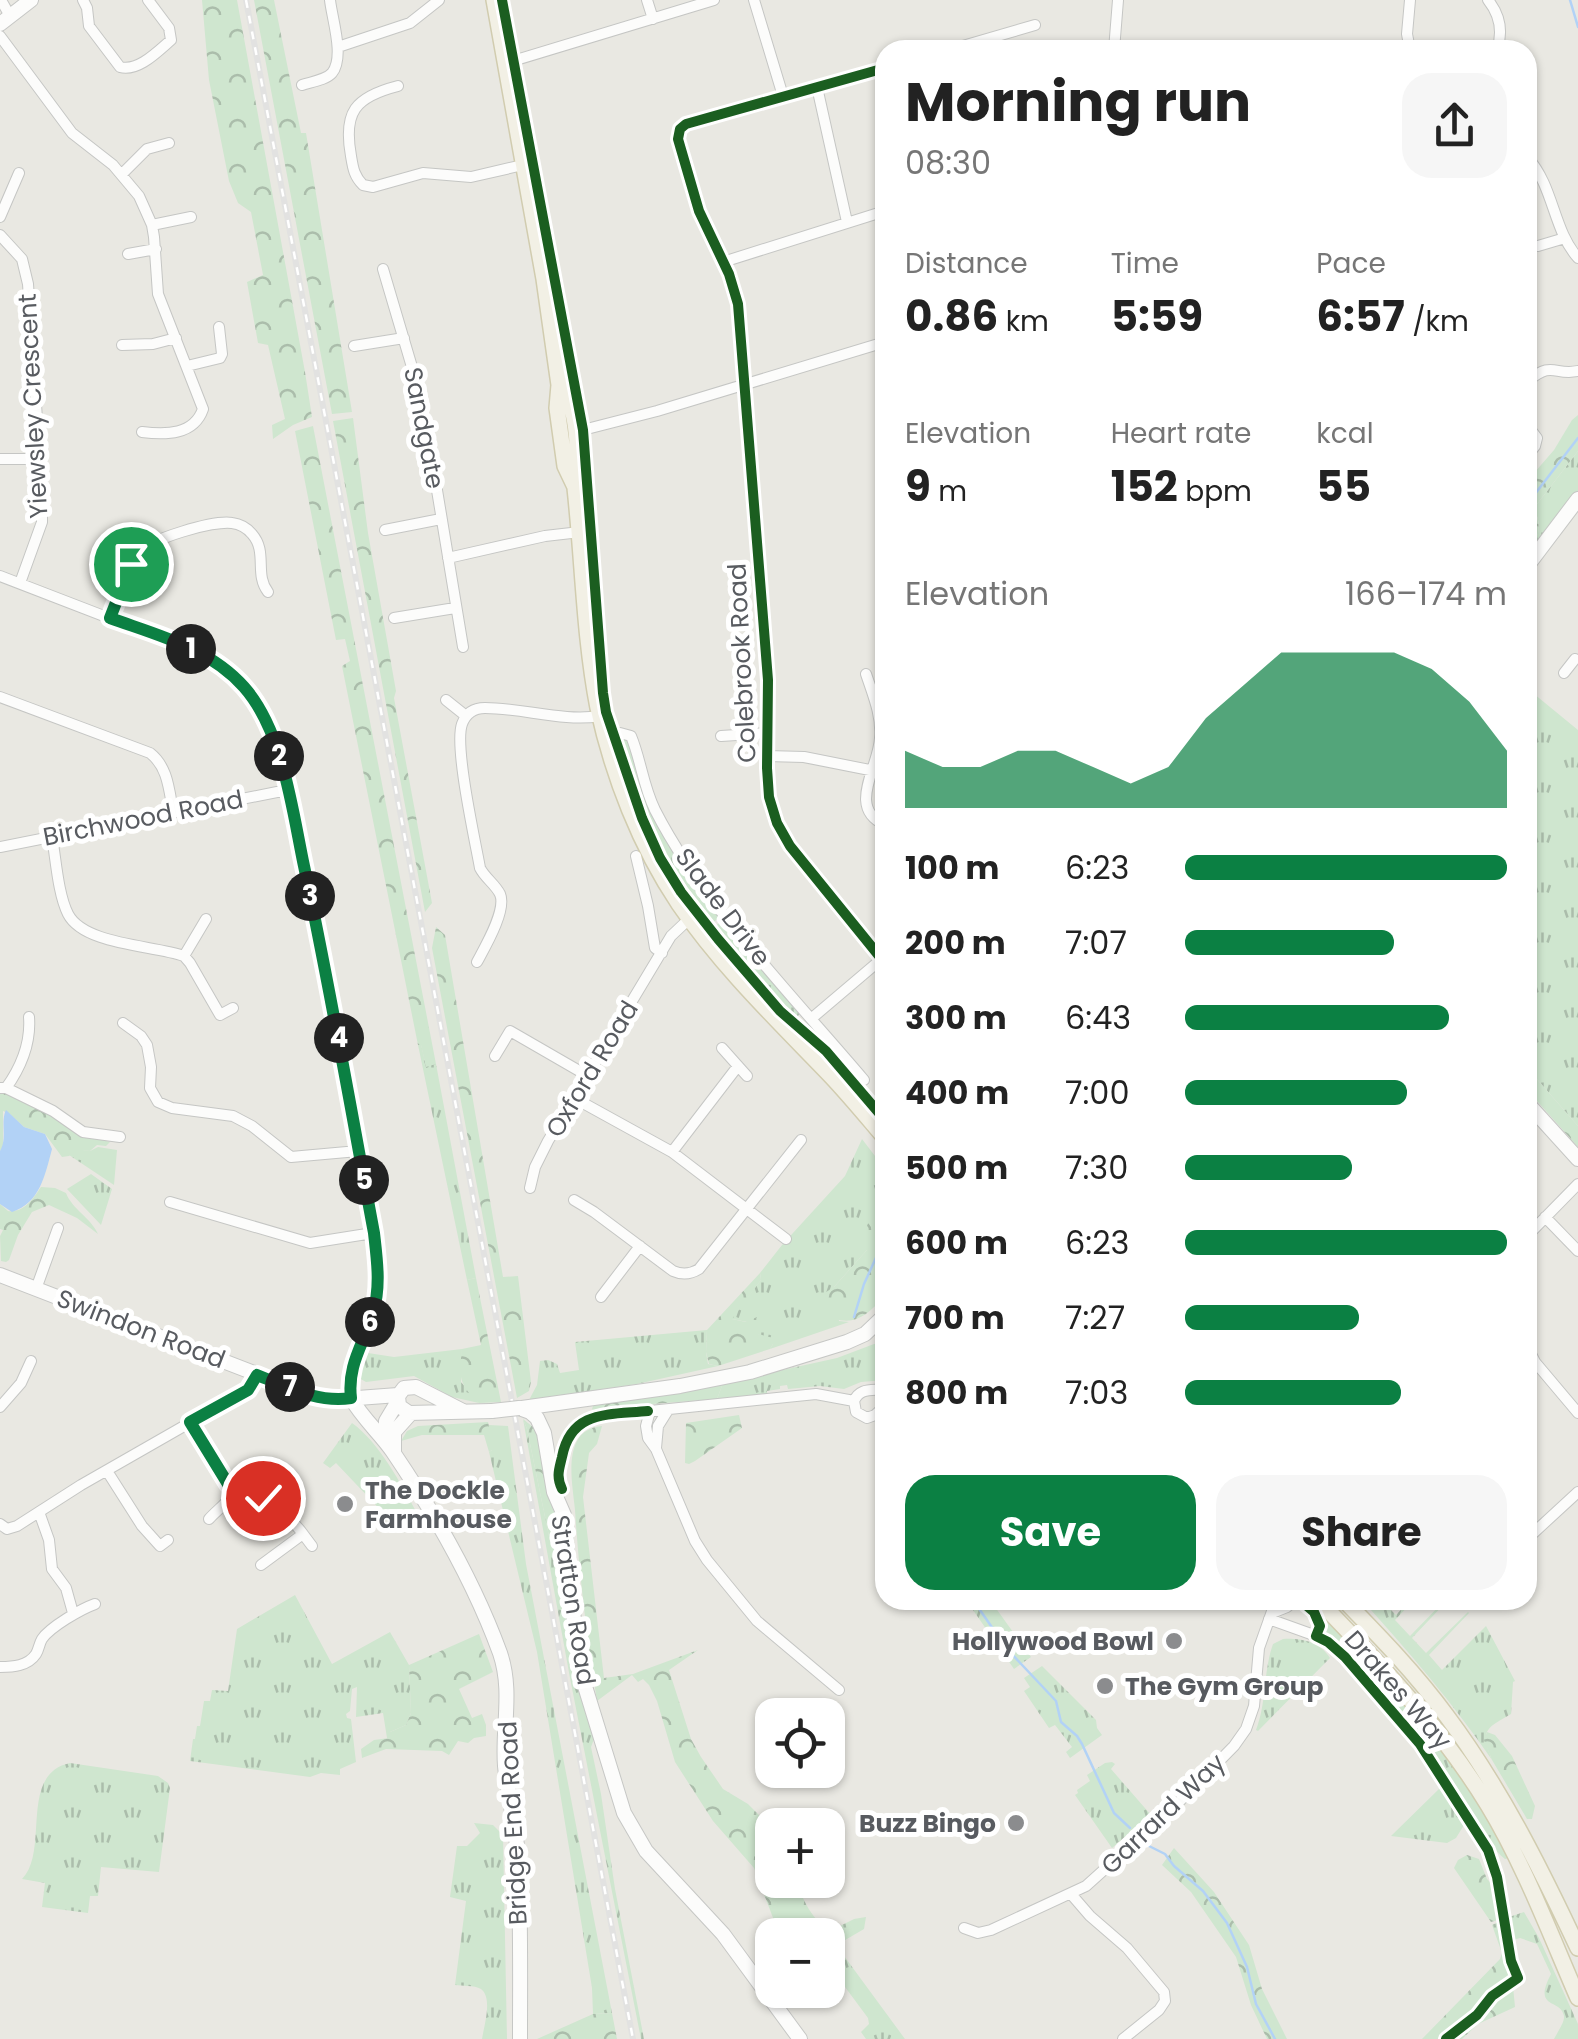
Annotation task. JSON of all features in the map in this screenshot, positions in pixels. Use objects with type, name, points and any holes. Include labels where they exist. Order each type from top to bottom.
[{"type":"main road","points":[[5,20],[32,0]]},
{"type":"main road","points":[[494,0],[544,279],[560,386],[557,408],[568,433],[565,466],[575,488],[591,658],[606,736]]},
{"type":"main road","points":[[1537,553],[1578,500]]},
{"type":"main road","name":"Slade Drive","points":[[606,736],[635,820],[662,876],[689,918],[781,1027],[875,1126]]},
{"type":"main road","points":[[1537,1114],[1578,1160]]},
{"type":"main road","name":"Swindon Road","points":[[3,1281],[36,1289],[319,1398],[398,1398]]},
{"type":"main road","points":[[398,1398],[403,1410],[413,1412],[519,1408],[722,1378],[875,1335]]},
{"type":"main road","points":[[390,1448],[386,1421],[407,1387],[414,1386],[463,1412]]},
{"type":"main road","points":[[390,1448],[394,1432],[424,1404],[420,1390]]},
{"type":"main road","name":"Bridge End Road","points":[[351,1398],[390,1448],[428,1508],[489,1625],[506,1674],[505,1762],[518,1860],[520,2039]]},
{"type":"main road","name":"Stratton Road","points":[[519,1408],[534,1415],[542,1426],[554,1492],[564,1515],[570,1593],[584,1683],[624,1813],[646,1852],[723,1934],[800,2039]]},
{"type":"main road","name":"Drakes Way","points":[[1327,1610],[1415,1703],[1476,1786],[1502,1830],[1578,1998]]},
{"type":"main road","name":"Drakes Way","points":[[1353,1610],[1426,1690],[1478,1760],[1526,1840],[1578,1951]]},
{"type":"main road","points":[[1578,1951],[1574,1965],[1578,1976]]},
{"type":"street","points":[[1,0],[5,20]]},
{"type":"street","points":[[83,0],[90,26],[125,70],[134,68],[170,40],[169,28],[148,0]]},
{"type":"street","points":[[302,85],[331,74],[336,63],[338,46],[330,0]]},
{"type":"street","points":[[338,46],[410,23],[439,0]]},
{"type":"street","points":[[647,0],[653,19]]},
{"type":"street","points":[[506,64],[714,0]]},
{"type":"street","points":[[754,0],[782,96],[875,71]]},
{"type":"street","points":[[1115,40],[1118,0]]},
{"type":"street","points":[[1409,40],[1410,0]]},
{"type":"street","points":[[1494,2],[1498,40]]},
{"type":"street","points":[[985,40],[1035,25]]},
{"type":"street","points":[[0,36],[81,142],[122,174],[139,196],[152,225],[158,294],[203,408],[198,421],[174,433],[142,432]]},
{"type":"street","points":[[1000,36],[1001,40]]},
{"type":"street","points":[[398,86],[370,96],[351,114],[351,156],[355,176],[363,185],[374,187],[423,174],[471,177],[523,165]]},
{"type":"street","points":[[817,87],[847,222]]},
{"type":"street","name":"Colebrook Road","points":[[782,96],[686,124],[678,138],[699,210],[738,304],[774,816],[783,836],[875,949]]},
{"type":"street","points":[[122,174],[147,149],[170,143]]},
{"type":"street","points":[[0,216],[19,172]]},
{"type":"street","points":[[1537,172],[1565,238],[1578,258]]},
{"type":"street","points":[[723,262],[875,214]]},
{"type":"street","points":[[152,225],[191,218]]},
{"type":"street","name":"Yiewsley Crescent","points":[[0,235],[22,259],[28,284],[39,459],[42,522],[20,583]]},
{"type":"street","points":[[1538,246],[1565,238]]},
{"type":"street","points":[[128,254],[156,249]]},
{"type":"street","name":"Sandgate","points":[[383,269],[417,384],[463,647]]},
{"type":"street","points":[[187,366],[220,358],[219,327]]},
{"type":"street","points":[[122,345],[176,338]]},
{"type":"street","name":"Sandgate","points":[[354,346],[404,338]]},
{"type":"street","points":[[568,433],[646,414],[875,345]]},
{"type":"street","points":[[1537,375],[1547,369],[1578,371]]},
{"type":"street","points":[[0,458],[39,459]]},
{"type":"street","name":"Sandgate","points":[[385,530],[441,519]]},
{"type":"street","points":[[110,618],[131,564],[145,546],[158,538],[224,523],[239,525],[255,537],[261,552],[262,582],[268,592]]},
{"type":"street","points":[[448,558],[580,532]]},
{"type":"street","points":[[0,576],[205,655],[235,678],[267,722],[287,790],[337,1030],[378,1263],[374,1311],[352,1368],[351,1398]]},
{"type":"street","points":[[394,618],[455,608]]},
{"type":"street","points":[[1564,672],[1577,659]]},
{"type":"street","points":[[866,674],[875,702]]},
{"type":"street","points":[[0,697],[150,753],[166,775],[173,811]]},
{"type":"street","points":[[446,700],[466,716]]},
{"type":"street","points":[[478,962],[502,903],[480,868],[461,750],[461,726],[473,710],[483,708],[580,718],[600,716]]},
{"type":"street","name":"Colebrook Road","points":[[721,736],[768,733]]},
{"type":"street","name":"Slade Drive","points":[[606,736],[631,736],[648,795],[678,850],[743,938],[864,1080]]},
{"type":"street","points":[[768,756],[804,756],[875,771]]},
{"type":"street","points":[[875,764],[866,792],[866,804],[875,819]]},
{"type":"street","name":"Birchwood Road","points":[[0,847],[287,790]]},
{"type":"street","points":[[52,837],[66,909],[78,927],[184,956],[220,1015]]},
{"type":"street","points":[[636,856],[655,948],[662,953]]},
{"type":"street","name":"Oxford Road","points":[[530,1188],[541,1155],[574,1098],[672,936],[689,918]]},
{"type":"street","points":[[184,956],[206,919]]},
{"type":"street","points":[[812,1018],[875,965]]},
{"type":"street","points":[[208,1022],[233,1008]]},
{"type":"street","points":[[26,1022],[24,1056],[3,1088],[53,1111],[83,1132],[120,1137]]},
{"type":"street","points":[[123,1024],[148,1045],[151,1093],[162,1105],[234,1116],[291,1157],[358,1151]]},
{"type":"street","points":[[497,1024],[588,1076]]},
{"type":"street","points":[[496,1056],[510,1031]]},
{"type":"street","points":[[722,1048],[747,1076]]},
{"type":"street","points":[[672,1152],[738,1066]]},
{"type":"street","points":[[574,1098],[672,1152],[786,1239]]},
{"type":"street","points":[[574,1200],[673,1271],[691,1273],[699,1269],[801,1140]]},
{"type":"street","points":[[1537,1225],[1578,1184]]},
{"type":"street","points":[[170,1202],[305,1242],[374,1233]]},
{"type":"street","points":[[1545,1217],[1578,1251]]},
{"type":"street","points":[[36,1289],[58,1228]]},
{"type":"street","points":[[600,1296],[640,1246]]},
{"type":"street","points":[[0,1407],[21,1383],[31,1361]]},
{"type":"street","points":[[1537,1364],[1578,1413]]},
{"type":"street","points":[[0,1524],[12,1528],[248,1390],[257,1375]]},
{"type":"street","points":[[872,1390],[875,1394]]},
{"type":"street","points":[[875,1390],[860,1392],[854,1401],[854,1409],[862,1417],[875,1416]]},
{"type":"street","points":[[839,1690],[744,1608],[707,1560],[646,1432],[650,1411],[816,1394],[854,1401]]},
{"type":"street","points":[[656,1449],[658,1426],[668,1410]]},
{"type":"street","points":[[190,1422],[222,1476],[236,1488]]},
{"type":"street","points":[[107,1471],[149,1536],[160,1546],[168,1540]]},
{"type":"street","points":[[209,1520],[236,1488],[254,1487],[289,1517],[312,1546]]},
{"type":"street","points":[[1537,1530],[1578,1492]]},
{"type":"street","points":[[39,1512],[48,1533],[52,1569],[66,1588],[73,1613]]},
{"type":"street","points":[[261,1565],[302,1534]]},
{"type":"street","points":[[0,1667],[20,1666],[30,1660],[44,1636],[73,1613],[95,1604]]},
{"type":"street","name":"Garrard Way","points":[[964,1928],[978,1933],[991,1930],[1092,1882],[1212,1770],[1241,1737],[1254,1706],[1258,1648],[1272,1610]]},
{"type":"street","points":[[1270,1616],[1283,1610]]},
{"type":"street","name":"Drakes Way","points":[[1270,1616],[1322,1638],[1345,1657],[1420,1744],[1488,1850]]},
{"type":"street","points":[[1070,1894],[1127,1948],[1164,1992],[1160,2010],[1122,2039]]},
{"type":"green space","points":[[202,0],[237,0],[305,372],[312,417],[273,439],[272,425],[285,419],[268,345],[258,343],[247,282],[263,275],[251,212],[238,203],[229,181],[209,80]]},
{"type":"green space","points":[[254,0],[274,0],[301,133],[306,133],[352,412],[332,414]]},
{"type":"green space","points":[[1578,415],[1578,451],[1537,504],[1537,470]]},
{"type":"green space","points":[[353,418],[394,698],[432,903],[425,912],[333,421]]},
{"type":"green space","points":[[313,426],[436,1064],[426,1067],[418,1045],[342,666],[350,661],[345,639],[336,640],[295,431]]},
{"type":"green space","points":[[1578,451],[1578,491],[1537,543],[1537,504]]},
{"type":"green space","points":[[1537,696],[1578,730],[1578,1126],[1537,1079]]},
{"type":"green space","points":[[621,737],[630,741],[637,777],[650,811],[721,916],[710,925],[677,879],[656,840]]},
{"type":"green space","points":[[724,919],[801,1012],[795,1020],[713,928]]},
{"type":"green space","points":[[436,927],[445,935],[503,1277],[518,1276],[531,1382],[529,1391],[517,1398],[432,948]]},
{"type":"green space","points":[[421,1044],[426,1066],[436,1064],[476,1278],[467,1280],[418,1045]]},
{"type":"green space","points":[[1537,1079],[1578,1126],[1578,1147],[1537,1101]]},
{"type":"green space","points":[[0,1093],[42,1108],[80,1134],[110,1142],[62,1157],[45,1134],[24,1127],[3,1111],[0,1151]]},
{"type":"green space","points":[[862,1139],[875,1156],[875,1209],[867,1250],[834,1287],[839,1321],[849,1322],[770,1349],[773,1344],[747,1322],[732,1317],[782,1245],[845,1176]]},
{"type":"green space","points":[[98,1147],[117,1150],[114,1185],[69,1155],[75,1149],[90,1151]]},
{"type":"green space","points":[[91,1174],[112,1189],[101,1225],[67,1189]]},
{"type":"green space","points":[[41,1187],[66,1193],[98,1234],[77,1218],[49,1205],[32,1212],[9,1260],[1,1261],[0,1204],[8,1211],[19,1210]]},
{"type":"green space","points":[[875,1206],[875,1306],[848,1321],[830,1317],[820,1311],[818,1297],[834,1287],[867,1250],[860,1243]]},
{"type":"green space","points":[[760,1273],[761,1280],[732,1319],[746,1322],[757,1317],[758,1334],[773,1338],[773,1344],[770,1349],[718,1366],[709,1364],[707,1330]]},
{"type":"green space","points":[[476,1278],[501,1402],[479,1403],[462,1379],[462,1349],[481,1345],[467,1280]]},
{"type":"green space","points":[[707,1330],[708,1364],[718,1366],[637,1384],[529,1400],[537,1385],[540,1361],[557,1364],[560,1373],[579,1370],[575,1342]]},
{"type":"green space","points":[[874,1344],[875,1381],[844,1389],[788,1389],[787,1385],[767,1394],[717,1399],[723,1383],[837,1358]]},
{"type":"green space","points":[[462,1349],[461,1382],[479,1403],[452,1397],[414,1376],[366,1382],[359,1378],[368,1353],[394,1357]]},
{"type":"green space","points":[[723,1383],[717,1399],[592,1409],[593,1406]]},
{"type":"green space","points":[[739,1415],[742,1428],[695,1461],[685,1463],[686,1423]]},
{"type":"green space","points":[[523,1419],[551,1546],[561,1559],[594,1739],[591,1747],[615,1889],[644,2039],[570,1678]]},
{"type":"green space","points":[[523,1419],[533,1427],[540,1441],[561,1559],[551,1546]]},
{"type":"green space","points":[[488,1422],[508,1426],[526,1564],[612,2013],[593,2014],[537,1652],[489,1452],[492,1450]]},
{"type":"green space","points":[[488,1422],[493,1446],[489,1452],[484,1435],[422,1435],[401,1441],[407,1431],[418,1426]]},
{"type":"green space","points":[[352,1423],[380,1452],[417,1513],[393,1531],[388,1525],[391,1521],[336,1463],[330,1468],[323,1463]]},
{"type":"green space","points":[[602,1426],[597,1444],[589,1453],[583,1497],[604,1678],[633,1674],[698,1650],[669,1670],[691,1739],[701,1757],[723,1789],[755,1811],[755,1871],[713,1821],[675,1762],[649,1685],[632,1675],[597,1701],[571,1466],[579,1438]]},
{"type":"green space","points":[[295,1595],[332,1664],[390,1632],[409,1665],[411,1713],[406,1725],[390,1732],[387,1738],[383,1713],[356,1717],[357,1687],[352,1689],[350,1711],[346,1714],[351,1719],[356,1762],[340,1769],[340,1775],[321,1773],[310,1777],[190,1761],[204,1701],[210,1701],[212,1690],[228,1691],[237,1629]]},
{"type":"green space","points":[[973,1610],[997,1610],[1031,1657],[1014,1669]]},
{"type":"green space","points":[[1316,1610],[1411,1707],[1460,1774],[1510,1858],[1505,1859],[1491,1844],[1449,1775],[1409,1723],[1351,1657],[1322,1632],[1324,1627]]},
{"type":"green space","points":[[1371,1610],[1391,1610],[1396,1615],[1404,1610],[1395,1620],[1410,1636],[1439,1610],[1412,1638],[1426,1653],[1468,1612],[1429,1655],[1442,1670],[1486,1626],[1515,1681],[1511,1714],[1487,1731],[1492,1760],[1462,1718]]},
{"type":"green space","points":[[479,1634],[493,1672],[459,1689],[472,1718],[482,1714],[486,1736],[468,1743],[458,1741],[449,1755],[442,1751],[386,1749],[362,1758],[361,1749],[374,1740],[389,1738],[390,1732],[406,1725],[411,1713],[409,1665]]},
{"type":"green space","points":[[1283,1639],[1310,1642],[1330,1658],[1258,1731],[1270,1655],[1273,1644]]},
{"type":"green space","points":[[1042,1666],[1096,1720],[1102,1735],[1070,1758],[1066,1752],[1072,1747],[1055,1725],[1049,1728],[1024,1691],[1030,1687],[1024,1678]]},
{"type":"green space","points":[[1487,1732],[1495,1735],[1512,1756],[1535,1806],[1532,1819],[1527,1819],[1492,1760],[1484,1740]]},
{"type":"green space","points":[[70,1763],[158,1776],[170,1788],[159,1872],[101,1867],[98,1896],[90,1896],[88,1913],[42,1907],[45,1883],[22,1879],[34,1851],[44,1782],[54,1770]]},
{"type":"green space","points":[[1115,1764],[1111,1769],[1151,1815],[1112,1848],[1075,1795],[1090,1781],[1087,1775]]},
{"type":"green space","points":[[1440,1788],[1464,1825],[1456,1838],[1447,1843],[1391,1836]]},
{"type":"green space","points":[[474,1823],[493,1825],[503,1835],[507,2039],[482,2039],[487,2012],[485,1993],[475,1987],[455,1985],[466,1901],[450,1897],[457,1846],[467,1846],[480,1833]]},
{"type":"green space","points":[[1174,1848],[1214,1892],[1249,1945],[1262,1989],[1287,2039],[1267,2039],[1236,1957],[1191,1892],[1162,1865]]},
{"type":"green space","points":[[1467,1855],[1479,1859],[1495,1887],[1501,1919],[1491,1922],[1454,1868]]},
{"type":"green space","points":[[765,1898],[803,1898],[816,1918],[773,1918]]},
{"type":"green space","points":[[1524,1912],[1578,2024],[1578,2039],[1554,2039],[1564,2016],[1546,1998],[1551,1974],[1537,1944],[1520,1938],[1513,1940],[1509,1917]]},
{"type":"green space","points":[[866,1917],[864,1929],[845,1940],[845,1924]]},
{"type":"green space","points":[[1501,1921],[1515,2007],[1478,2024],[1462,2039],[1422,2039],[1500,1959],[1502,1953],[1492,1925]]},
{"type":"green space","points":[[845,1957],[905,2039],[866,2039],[861,2032],[869,2024],[845,1987]]},
{"type":"green space","points":[[612,2013],[617,2039],[537,2039],[593,2014]]},
{"type":"water","points":[[6,1110],[24,1127],[45,1134],[52,1149],[35,1195],[12,1212],[0,1204],[0,1151]]},
{"type":"waterway","points":[[1570,0],[1578,27]]},
{"type":"waterway","points":[[1537,491],[1578,438]]},
{"type":"waterway","points":[[854,1317],[875,1260]]},
{"type":"waterway","points":[[980,1610],[1007,1649],[1056,1701],[1061,1722],[1082,1744],[1114,1813],[1130,1828]]},
{"type":"waterway","points":[[1145,1844],[1165,1854],[1203,1891],[1227,1923],[1247,1967],[1256,2004],[1275,2039]]},
{"type":"railway","points":[[246,0],[633,2039]]},
{"type":"cycle path","points":[[502,0],[583,430],[606,712],[642,818],[681,892],[780,1011],[826,1051],[875,1108]]},
{"type":"cycle path","points":[[875,71],[686,124],[678,139],[699,211],[729,274],[738,304],[768,680],[769,797],[790,846],[875,951]]},
{"type":"cycle path","points":[[562,1489],[559,1469],[574,1431],[593,1418],[648,1411]]},
{"type":"cycle path","points":[[1312,1610],[1320,1626],[1316,1636],[1345,1657],[1420,1744],[1488,1850],[1497,1877],[1511,1961],[1518,1978],[1492,1996],[1477,2015],[1446,2039]]},
{"type":"place","name":"The Dockle Farmhouse","points":[[345,1504]]},
{"type":"place","name":"Hollywood Bowl","points":[[1174,1641]]},
{"type":"place","name":"The Gym Group","points":[[1105,1686]]},
{"type":"place","name":"Buzz Bingo","points":[[1016,1823]]},
{"type":"route","points":[[131,564],[110,618],[205,655],[225,668],[253,698],[272,733],[311,898],[374,1233],[377,1290],[374,1311],[352,1368],[351,1398],[319,1398],[257,1375],[248,1390],[190,1422],[228,1484],[236,1488],[254,1487],[263,1498]]}]
